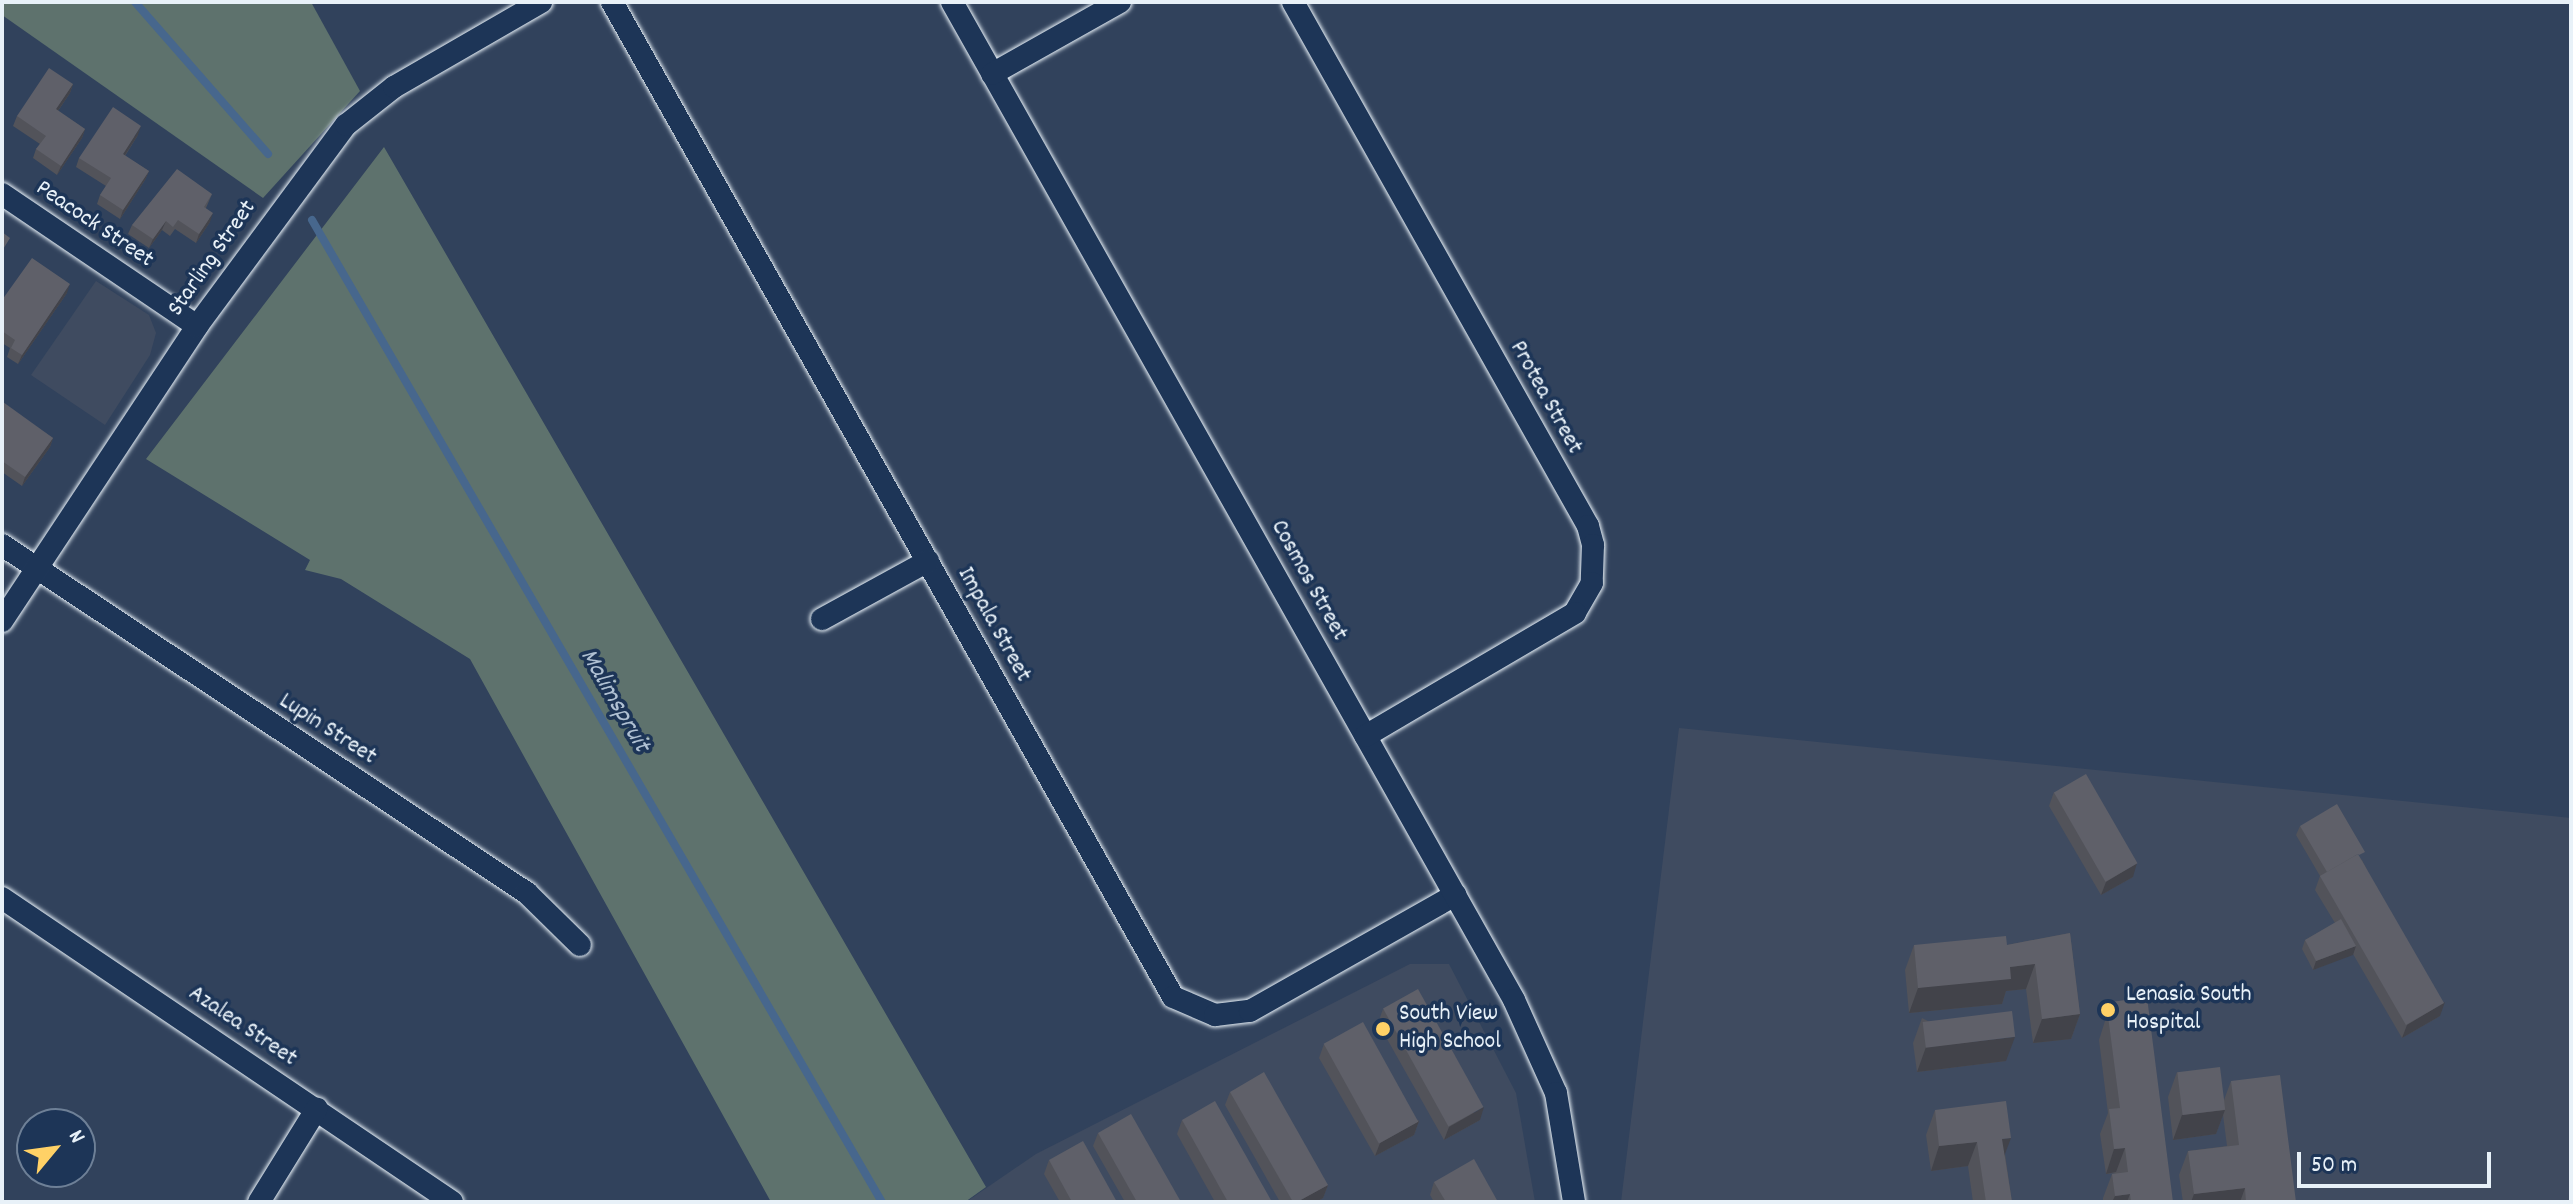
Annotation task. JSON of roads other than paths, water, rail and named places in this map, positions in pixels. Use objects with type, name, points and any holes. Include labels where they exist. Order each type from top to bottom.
[{"type":"street","name":"Starling Street","points":[[2,621],[197,326],[346,125],[394,87],[541,2]]},
{"type":"street","name":"Impala Street","points":[[612,2],[1173,997],[1215,1015],[1250,1011],[1455,895]]},
{"type":"street","name":"Cosmos Street","points":[[952,2],[1514,1000],[1556,1093],[1574,1202]]},
{"type":"street","points":[[992,74],[1120,2]]},
{"type":"street","name":"Protea Street","points":[[1293,2],[1580,512],[1593,545],[1592,583],[1575,613],[1365,736]]},
{"type":"street","name":"Peacock Street","points":[[2,194],[197,326]]},
{"type":"street","name":"Lupin Street","points":[[2,545],[527,893],[580,945]]},
{"type":"street","points":[[822,619],[928,561]]},
{"type":"street","name":"Azalea Street","points":[[2,898],[452,1202]]},
{"type":"street","points":[[259,1202],[317,1108]]},
{"type":"waterway","points":[[135,2],[268,154]]},
{"type":"waterway","name":"Malimspruit","points":[[312,220],[882,1202]]},
{"type":"place","name":"Lenasia South Hospital","points":[[2108,1010]]},
{"type":"place","name":"South View High School","points":[[1383,1029]]}]
